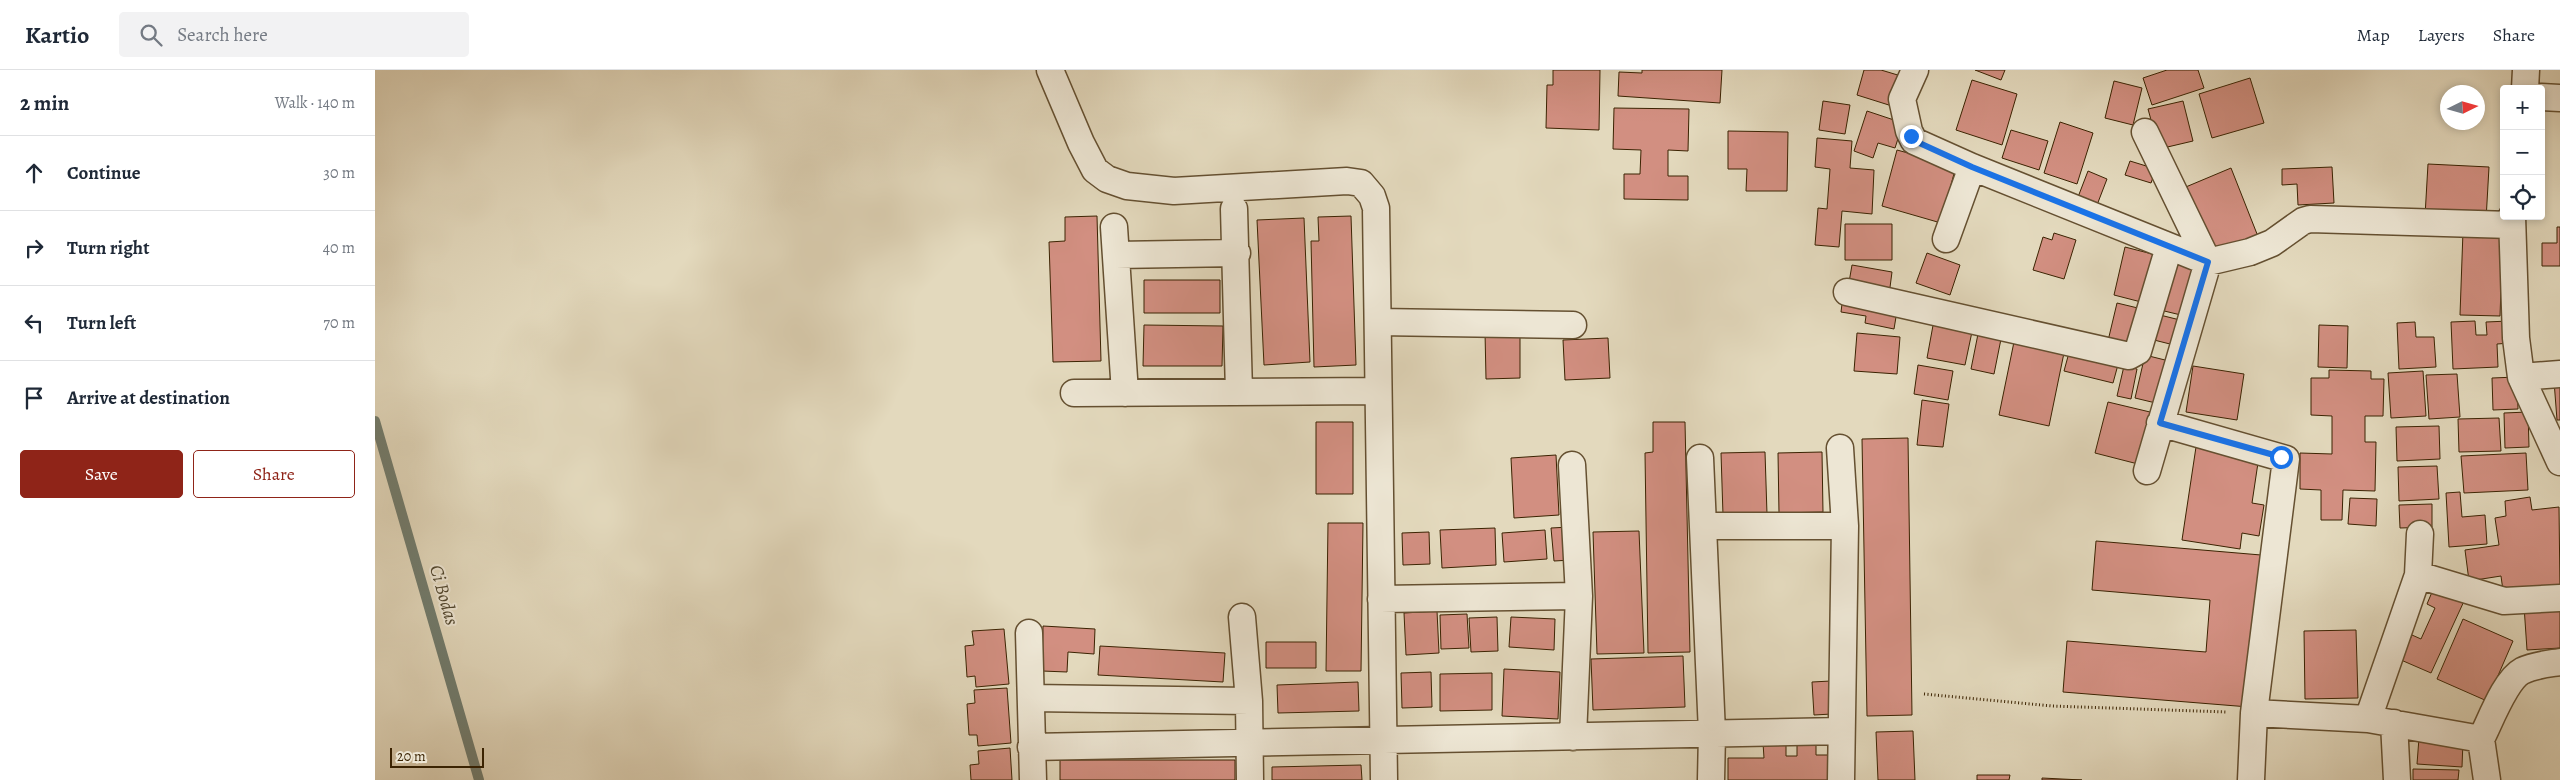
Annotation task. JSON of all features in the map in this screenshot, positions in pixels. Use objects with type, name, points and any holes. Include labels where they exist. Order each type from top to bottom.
[{"type":"street","points":[[1050,70],[1081,143],[1095,170],[1107,179],[1127,186],[1174,190],[1347,181],[1361,183],[1372,196],[1376,208],[1384,780]]},
{"type":"street","points":[[1915,70],[1902,99],[1911,136],[1915,141],[1972,167],[2208,262],[2250,252],[2265,246],[2303,221],[2310,219],[2512,221],[2516,338],[2521,376],[2560,462]]},
{"type":"street","points":[[2525,85],[2526,70]]},
{"type":"street","points":[[2545,97],[2560,98]]},
{"type":"street","points":[[2145,132],[2208,262],[2147,471]]},
{"type":"street","points":[[1945,240],[1972,167]]},
{"type":"street","points":[[1234,209],[1237,254],[1239,392]]},
{"type":"street","points":[[1113,227],[1125,393]]},
{"type":"street","points":[[1847,292],[2129,356],[2138,351],[2169,247]]},
{"type":"street","points":[[1115,255],[1237,254]]},
{"type":"street","points":[[1378,322],[1573,325]]},
{"type":"street","points":[[2521,376],[2560,374]]},
{"type":"street","points":[[1074,393],[1378,391]]},
{"type":"street","points":[[2160,423],[2286,459],[2254,713],[2251,780]]},
{"type":"street","points":[[1840,448],[1845,526],[1841,780]]},
{"type":"street","points":[[1700,458],[1712,734],[1711,780]]},
{"type":"street","points":[[1572,465],[1579,596],[1573,737]]},
{"type":"street","points":[[1703,526],[1845,526]]},
{"type":"street","points":[[2369,719],[2417,575],[2420,534]]},
{"type":"street","points":[[2417,575],[2505,601],[2560,598]]},
{"type":"street","points":[[1381,599],[1579,596]]},
{"type":"street","points":[[1242,617],[1249,702],[1250,780]]},
{"type":"street","points":[[1029,634],[1033,780]]},
{"type":"street","points":[[2487,780],[2481,739],[2509,683],[2520,672],[2534,666],[2560,662]]},
{"type":"street","points":[[1031,698],[1249,702]]},
{"type":"street","points":[[2254,713],[2369,719],[2481,739]]},
{"type":"street","points":[[2395,723],[2397,780]]},
{"type":"street","points":[[1031,747],[1841,731]]},
{"type":"path","points":[[1924,694],[2052,706],[2254,713]]},
{"type":"building","points":[[1553,70],[1600,70],[1599,130],[1546,128],[1547,85],[1553,85]]},
{"type":"building","points":[[1642,70],[1722,70],[1720,103],[1618,96],[1619,72],[1642,73]]},
{"type":"building","points":[[1864,70],[1881,70],[1901,76],[1892,106],[1857,95]]},
{"type":"building","points":[[1975,70],[2005,70],[2001,80]]},
{"type":"building","points":[[2167,70],[2198,70],[2204,88],[2152,105],[2143,78]]},
{"type":"building","points":[[2250,78],[2264,123],[2212,138],[2199,94]]},
{"type":"building","points":[[1972,80],[2017,94],[2002,145],[1956,130]]},
{"type":"building","points":[[2114,81],[2142,88],[2133,125],[2105,118]]},
{"type":"building","points":[[1823,101],[1850,105],[1845,134],[1819,130]]},
{"type":"building","points":[[2183,101],[2193,141],[2159,149],[2148,109]]},
{"type":"building","points":[[1614,108],[1689,109],[1688,151],[1668,150],[1668,176],[1688,176],[1688,200],[1624,199],[1624,174],[1640,174],[1641,150],[1613,149]]},
{"type":"building","points":[[1867,111],[1903,123],[1895,148],[1878,143],[1873,158],[1854,151]]},
{"type":"building","points":[[2060,122],[2093,133],[2077,184],[2044,173]]},
{"type":"building","points":[[2011,130],[2048,141],[2039,170],[2002,158]]},
{"type":"building","points":[[1728,131],[1788,132],[1787,191],[1746,191],[1747,169],[1728,169]]},
{"type":"building","points":[[1817,138],[1852,141],[1850,168],[1874,170],[1872,214],[1842,211],[1839,247],[1815,245],[1818,208],[1827,209],[1830,169],[1815,167]]},
{"type":"building","points":[[1897,150],[1956,166],[1941,223],[1882,206]]},
{"type":"building","points":[[2130,161],[2156,169],[2151,183],[2125,175]]},
{"type":"building","points":[[2428,164],[2489,167],[2486,220],[2425,216]]},
{"type":"building","points":[[2332,167],[2334,203],[2298,205],[2297,184],[2282,185],[2282,169]]},
{"type":"building","points":[[2231,168],[2259,239],[2210,259],[2181,189]]},
{"type":"building","points":[[2088,171],[2107,179],[2097,205],[2078,197]]},
{"type":"building","points":[[1097,216],[1101,361],[1053,362],[1049,242],[1065,241],[1065,217]]},
{"type":"building","points":[[1351,216],[1356,365],[1314,367],[1311,241],[1319,241],[1318,217]]},
{"type":"building","points":[[1304,218],[1310,362],[1264,365],[1257,220]]},
{"type":"building","points":[[1845,224],[1892,224],[1892,260],[1845,260]]},
{"type":"building","points":[[2557,227],[2560,227],[2560,266],[2542,266],[2542,243],[2557,243]]},
{"type":"building","points":[[2463,231],[2503,232],[2500,316],[2460,315]]},
{"type":"building","points":[[2054,233],[2076,240],[2064,279],[2033,270],[2043,237],[2052,240]]},
{"type":"building","points":[[2125,247],[2160,256],[2149,304],[2114,295]]},
{"type":"building","points":[[1927,253],[1960,265],[1950,295],[1916,283]]},
{"type":"building","points":[[2168,260],[2197,267],[2185,316],[2156,309]]},
{"type":"building","points":[[1852,265],[1892,272],[1889,295],[1848,288]]},
{"type":"building","points":[[1144,280],[1220,280],[1220,313],[1144,313]]},
{"type":"building","points":[[1843,296],[1898,305],[1894,329],[1865,323],[1866,316],[1841,312]]},
{"type":"building","points":[[2117,303],[2142,309],[2132,351],[2107,345]]},
{"type":"building","points":[[2152,313],[2180,320],[2174,345],[2146,338]]},
{"type":"building","points":[[1934,320],[1973,327],[1965,365],[1927,358]]},
{"type":"building","points":[[2475,321],[2476,335],[2487,335],[2486,322],[2509,321],[2511,343],[2497,344],[2498,367],[2453,369],[2451,322]]},
{"type":"building","points":[[2415,322],[2416,337],[2434,337],[2436,367],[2399,369],[2397,323]]},
{"type":"building","points":[[1144,325],[1223,326],[1222,366],[1143,366]]},
{"type":"building","points":[[2319,325],[2348,326],[2347,368],[2318,367]]},
{"type":"building","points":[[1979,329],[2002,334],[1994,374],[1971,369]]},
{"type":"building","points":[[1485,332],[1520,332],[1520,378],[1486,379]]},
{"type":"building","points":[[1857,333],[1900,337],[1897,374],[1854,371]]},
{"type":"building","points":[[2015,337],[2065,348],[2049,426],[1999,415]]},
{"type":"building","points":[[1608,338],[1610,378],[1565,380],[1563,340]]},
{"type":"building","points":[[2070,349],[2119,361],[2113,383],[2064,371]]},
{"type":"building","points":[[2145,355],[2173,362],[2164,405],[2135,398]]},
{"type":"building","points":[[1918,365],[1953,371],[1948,400],[1914,394]]},
{"type":"building","points":[[2124,366],[2137,369],[2131,399],[2117,396]]},
{"type":"building","points":[[2193,366],[2244,374],[2237,420],[2186,412]]},
{"type":"building","points":[[2329,370],[2371,371],[2371,379],[2384,379],[2383,416],[2365,416],[2365,442],[2376,442],[2375,491],[2343,490],[2342,520],[2321,520],[2321,490],[2300,489],[2300,453],[2332,454],[2332,416],[2311,415],[2311,378],[2329,378]]},
{"type":"building","points":[[2423,371],[2426,416],[2391,418],[2388,373]]},
{"type":"building","points":[[2457,374],[2460,417],[2429,419],[2426,375]]},
{"type":"building","points":[[2517,377],[2518,409],[2493,410],[2492,378]]},
{"type":"building","points":[[2554,381],[2560,381],[2560,420],[2557,420]]},
{"type":"building","points":[[1922,400],[1949,404],[1943,447],[1917,445]]},
{"type":"building","points":[[2108,402],[2150,412],[2138,464],[2095,453]]},
{"type":"building","points":[[2528,412],[2529,447],[2505,448],[2504,413]]},
{"type":"building","points":[[2499,418],[2501,451],[2459,452],[2458,419]]},
{"type":"building","points":[[1316,422],[1353,422],[1353,494],[1316,494]]},
{"type":"building","points":[[1653,422],[1685,422],[1690,652],[1648,653],[1645,453],[1653,452]]},
{"type":"building","points":[[2439,426],[2440,459],[2397,461],[2396,427]]},
{"type":"building","points":[[1908,438],[1912,715],[1867,716],[1862,439]]},
{"type":"building","points":[[2196,447],[2259,456],[2252,503],[2264,505],[2259,536],[2242,533],[2240,549],[2182,540]]},
{"type":"building","points":[[1765,452],[1767,514],[1723,515],[1721,453]]},
{"type":"building","points":[[1822,452],[1823,512],[1779,513],[1778,453]]},
{"type":"building","points":[[2526,453],[2528,490],[2464,493],[2461,456]]},
{"type":"building","points":[[1556,455],[1559,515],[1514,518],[1511,458]]},
{"type":"building","points":[[2437,466],[2439,499],[2399,501],[2398,467]]},
{"type":"building","points":[[2460,492],[2462,517],[2485,515],[2487,544],[2449,547],[2446,493]]},
{"type":"building","points":[[2530,497],[2532,510],[2559,507],[2560,591],[2504,598],[2501,576],[2469,581],[2465,550],[2499,545],[2495,518],[2506,516],[2505,501]]},
{"type":"building","points":[[2350,498],[2377,499],[2376,526],[2348,524]]},
{"type":"building","points":[[2432,504],[2432,527],[2400,528],[2399,505]]},
{"type":"building","points":[[1328,523],[1363,523],[1361,671],[1326,671]]},
{"type":"building","points":[[1570,527],[1572,560],[1554,561],[1551,528]]},
{"type":"building","points":[[1495,528],[1496,565],[1442,568],[1440,530]]},
{"type":"building","points":[[1545,530],[1547,559],[1504,562],[1502,533]]},
{"type":"building","points":[[1639,531],[1644,653],[1597,654],[1593,532]]},
{"type":"building","points":[[1429,532],[1430,564],[1403,565],[1402,533]]},
{"type":"building","points":[[2096,541],[2261,555],[2249,707],[2063,692],[2067,641],[2206,652],[2210,600],[2092,590]]},
{"type":"building","points":[[2435,585],[2465,599],[2431,673],[2401,660],[2412,635],[2421,639],[2435,608],[2427,604]]},
{"type":"building","points":[[2560,603],[2560,648],[2527,650],[2524,606]]},
{"type":"building","points":[[1437,611],[1439,653],[1406,655],[1404,613]]},
{"type":"building","points":[[1467,614],[1469,648],[1441,649],[1440,615]]},
{"type":"building","points":[[1497,617],[1498,651],[1471,652],[1469,618]]},
{"type":"building","points":[[1511,617],[1555,619],[1554,650],[1509,647]]},
{"type":"building","points":[[2463,619],[2513,641],[2487,701],[2437,679]]},
{"type":"building","points":[[1043,626],[1095,629],[1094,654],[1068,652],[1067,672],[1042,671]]},
{"type":"building","points":[[1004,629],[1009,684],[976,687],[975,676],[967,677],[965,646],[974,645],[972,631]]},
{"type":"building","points":[[2356,630],[2358,698],[2305,699],[2304,631]]},
{"type":"building","points":[[1266,642],[1316,642],[1316,668],[1266,668]]},
{"type":"building","points":[[1100,646],[1225,653],[1223,682],[1098,675]]},
{"type":"building","points":[[1683,656],[1685,707],[1593,710],[1591,659]]},
{"type":"building","points":[[1504,669],[1560,672],[1558,719],[1502,716]]},
{"type":"building","points":[[1431,672],[1432,707],[1402,708],[1401,673]]},
{"type":"building","points":[[1492,673],[1492,710],[1440,711],[1440,674]]},
{"type":"building","points":[[1831,681],[1832,714],[1814,715],[1812,682]]},
{"type":"building","points":[[1358,682],[1359,711],[1278,713],[1277,685]]},
{"type":"building","points":[[1007,688],[1011,743],[978,746],[977,735],[969,735],[967,704],[975,703],[974,690]]},
{"type":"building","points":[[1913,731],[1915,780],[1878,780],[1876,732]]},
{"type":"building","points":[[2419,738],[2463,741],[2462,767],[2417,764]]},
{"type":"building","points":[[1763,743],[1786,743],[1786,756],[1797,756],[1797,745],[1816,745],[1816,755],[1830,755],[1830,780],[1728,780],[1728,758],[1764,758]]},
{"type":"building","points":[[1010,748],[1012,780],[971,780],[970,765],[979,764],[978,751]]},
{"type":"building","points":[[1060,760],[1235,760],[1235,780],[1060,780]]},
{"type":"building","points":[[1361,765],[1362,780],[1272,780],[1272,767]]},
{"type":"building","points":[[2413,769],[2459,770],[2458,780],[2413,780]]},
{"type":"building","points":[[1977,775],[2010,775],[2009,780],[1977,780]]},
{"type":"building","points":[[2042,778],[2082,780],[2042,780]]},
{"type":"waterway","name":"Ci Bodas","points":[[375,421],[479,780]]},
{"type":"route","points":[[1911,136],[1915,141],[1972,167],[2208,262],[2160,423],[2200,436],[2281,457]]}]
